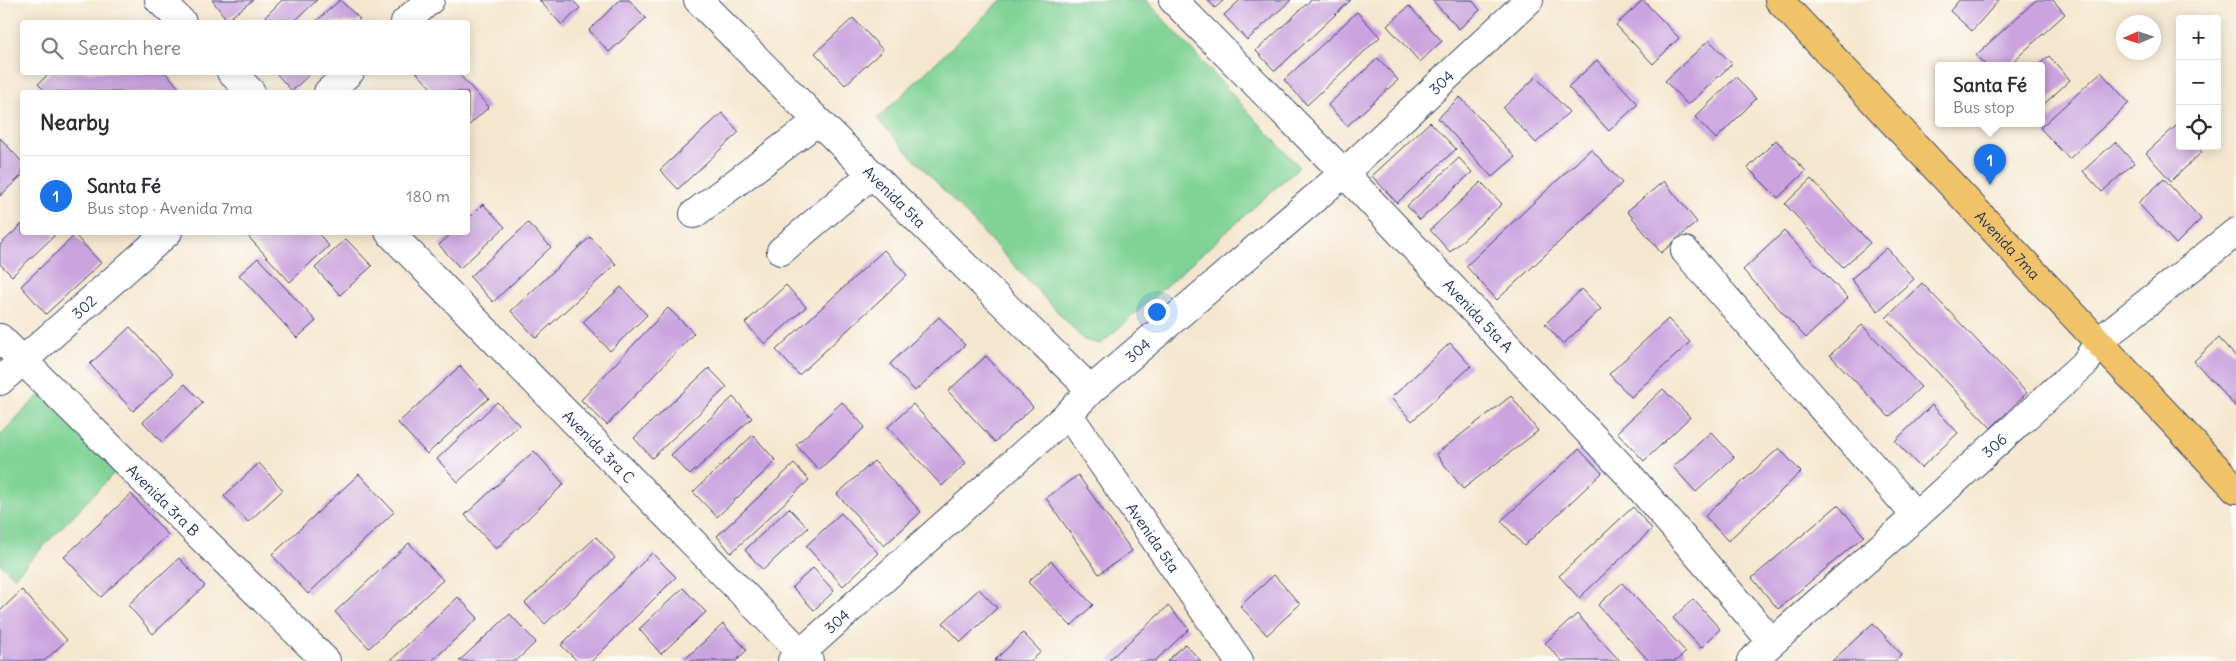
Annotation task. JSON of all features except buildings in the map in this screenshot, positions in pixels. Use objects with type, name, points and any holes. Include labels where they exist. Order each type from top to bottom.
[{"type":"highway","name":"Avenida 7ma","points":[[1779,0],[2236,489]]},
{"type":"street","points":[[159,0],[180,20]]},
{"type":"street","points":[[407,20],[430,0]]},
{"type":"street","name":"Avenida 5ta","points":[[698,0],[818,122],[1091,390]]},
{"type":"street","name":"Avenida 5ta A","points":[[1173,0],[1344,174],[1630,476],[1772,642]]},
{"type":"street","name":"304","points":[[800,658],[1068,414],[1091,390],[1344,174],[1529,0]]},
{"type":"street","points":[[234,75],[249,90]]},
{"type":"street","points":[[330,90],[347,75]]},
{"type":"street","points":[[694,214],[818,122]]},
{"type":"street","points":[[781,251],[872,174]]},
{"type":"street","name":"306","points":[[1751,661],[1916,516],[2086,362],[2099,341],[2236,232]]},
{"type":"street","name":"302","points":[[0,381],[165,235]]},
{"type":"street","name":"Avenida 3ra C","points":[[392,235],[800,658]]},
{"type":"street","points":[[1685,251],[1916,516]]},
{"type":"street","name":"Avenida 3ra B","points":[[0,338],[326,661]]},
{"type":"street","name":"Avenida 5ta","points":[[1068,414],[1239,661]]},
{"type":"green space","points":[[1001,0],[1146,0],[1299,167],[1101,344],[1084,340],[877,119]]},
{"type":"green space","points":[[42,392],[119,468],[14,577],[0,563],[0,435]]},
{"type":"place","name":"Santa Fé","points":[[1990,185]]}]
